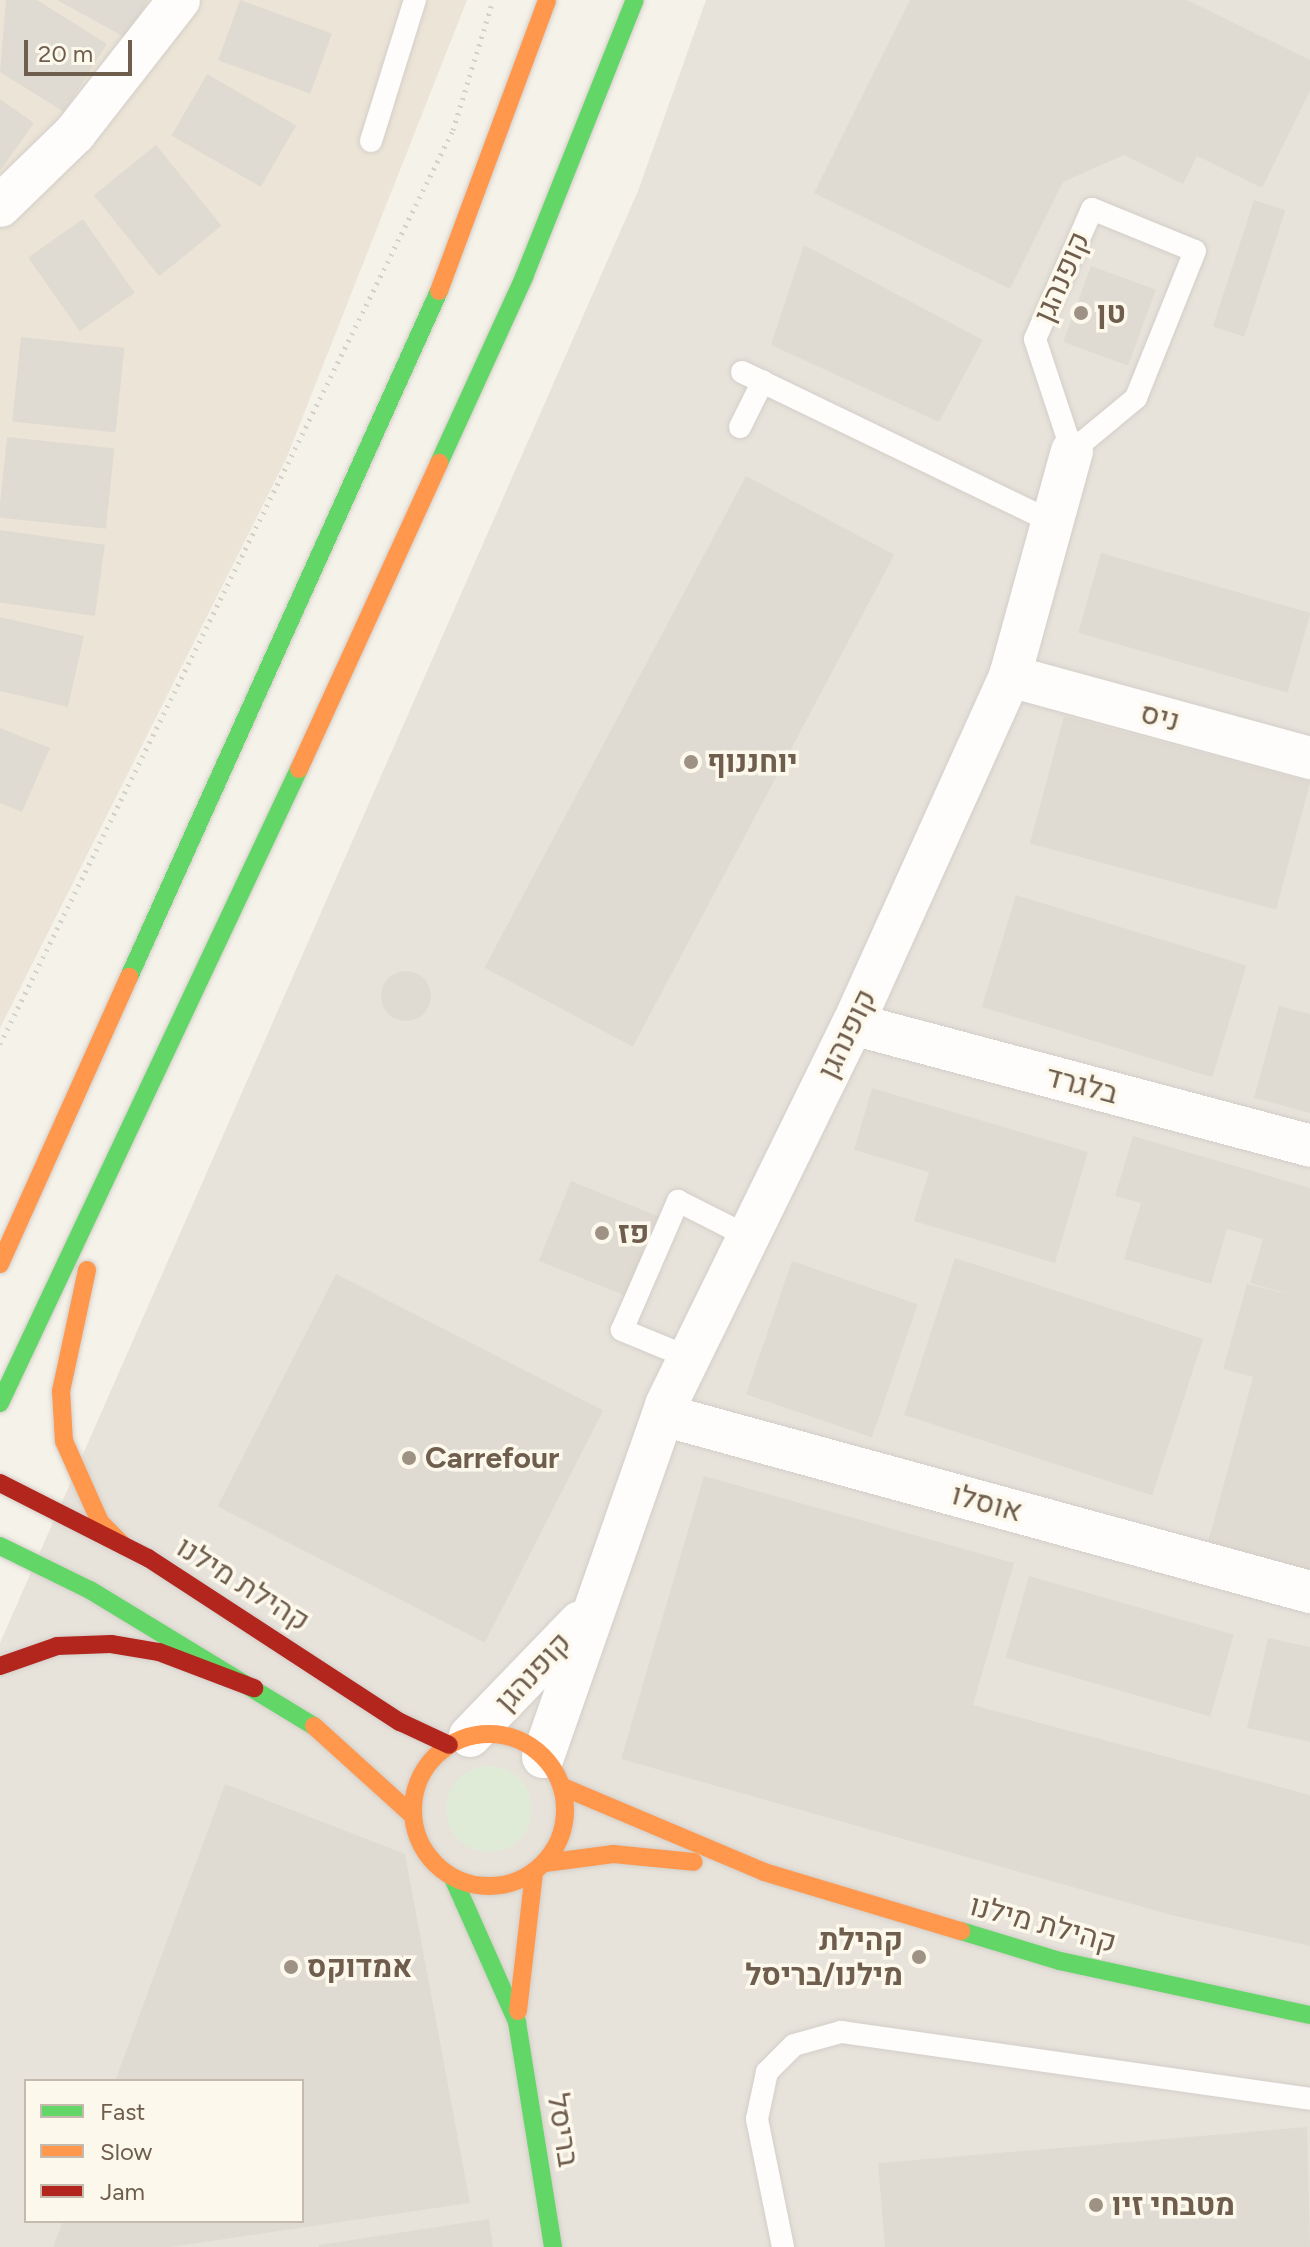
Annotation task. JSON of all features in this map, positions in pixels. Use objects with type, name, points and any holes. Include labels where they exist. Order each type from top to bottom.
[{"type":"main road","points":[[0,1264],[454,257],[547,0]]},
{"type":"main road","points":[[0,1403],[136,1125],[524,277],[635,0]]},
{"type":"main road","points":[[124,1546],[100,1522],[71,1466],[61,1391],[76,1300],[136,1125]]},
{"type":"main road","name":"קהילת מילנו","points":[[0,1483],[124,1546],[423,1736],[460,1741]]},
{"type":"main road","points":[[0,1546],[254,1688],[324,1732],[412,1815],[425,1851],[453,1878],[494,1887],[539,1868],[563,1830],[553,1772],[515,1738],[460,1741],[421,1775],[412,1815]]},
{"type":"main road","points":[[0,1666],[57,1646],[111,1644],[159,1652],[254,1688]]},
{"type":"main road","name":"קהילת מילנו","points":[[553,1772],[764,1872],[1060,1961],[1310,2015]]},
{"type":"main road","name":"קהילת מילנו","points":[[539,1868],[613,1854],[764,1872]]},
{"type":"main road","name":"בריסל","points":[[517,2022],[539,1868]]},
{"type":"main road","name":"בריסל","points":[[453,1878],[517,2022],[553,2247]]},
{"type":"street","points":[[0,206],[75,133],[179,0]]},
{"type":"street","name":"קופנהגן","points":[[553,1772],[595,1607],[663,1415],[745,1235],[853,1024],[1010,676],[1072,451]]},
{"type":"street","name":"ניס","points":[[1010,676],[1310,758]]},
{"type":"street","name":"בלגרד","points":[[853,1024],[1310,1146]]},
{"type":"street","name":"אוסלו","points":[[663,1415],[1310,1592]]},
{"type":"street","name":"קופנהגן","points":[[460,1741],[595,1607]]},
{"type":"lane","points":[[371,141],[415,0]]},
{"type":"lane","name":"קופנהגן","points":[[1092,209],[1195,251],[1136,398],[1072,451],[1035,339],[1092,209]]},
{"type":"lane","points":[[742,372],[1054,523]]},
{"type":"lane","points":[[740,427],[763,381]]},
{"type":"lane","points":[[690,1358],[622,1330],[678,1201],[745,1235]]},
{"type":"lane","points":[[783,2247],[757,2119],[767,2072],[794,2045],[841,2032],[1310,2099]]},
{"type":"path","points":[[0,1044],[453,130],[493,0]]},
{"type":"shaded area","points":[[0,0],[467,0],[286,459],[0,1028]]},
{"type":"shaded area","points":[[706,0],[1310,0],[1310,2247],[0,2247],[0,1643],[638,191]]},
{"type":"green space","points":[[481,1766],[497,1766],[520,1778],[529,1792],[532,1809],[529,1826],[520,1840],[497,1852],[481,1852],[465,1845],[453,1833],[446,1817],[446,1801],[453,1785],[465,1773]]},
{"type":"building","points":[[6,0],[37,0],[107,44],[64,112],[0,72]]},
{"type":"building","points":[[57,0],[148,0],[126,38]]},
{"type":"building","points":[[240,0],[332,34],[310,94],[218,60]]},
{"type":"building","points":[[910,0],[1187,0],[1310,60],[1310,91],[1262,188],[1197,156],[1183,184],[1124,155],[1063,182],[1010,289],[814,193]]},
{"type":"building","points":[[207,74],[296,125],[261,187],[172,135]]},
{"type":"building","points":[[0,99],[34,123],[0,171]]},
{"type":"building","points":[[156,145],[221,226],[159,276],[94,195]]},
{"type":"building","points":[[1254,200],[1285,210],[1244,337],[1213,326]]},
{"type":"building","points":[[83,219],[135,293],[80,331],[28,257]]},
{"type":"building","points":[[804,245],[983,340],[939,422],[771,345]]},
{"type":"building","points":[[1091,266],[1156,290],[1128,366],[1063,342]]},
{"type":"building","points":[[21,337],[124,348],[116,432],[12,422]]},
{"type":"building","points":[[7,437],[114,448],[106,529],[0,518]]},
{"type":"building","name":"יוחננוף","points":[[746,476],[894,555],[633,1047],[485,968]]},
{"type":"building","points":[[0,530],[105,545],[95,616],[0,603]]},
{"type":"building","points":[[1101,553],[1310,613],[1288,693],[1078,633]]},
{"type":"building","points":[[0,617],[84,636],[68,707],[0,691]]},
{"type":"building","points":[[1064,716],[1310,782],[1276,910],[1030,844]]},
{"type":"building","points":[[0,728],[50,748],[22,812],[0,803]]},
{"type":"building","points":[[1016,895],[1246,965],[1212,1077],[982,1007]]},
{"type":"building","points":[[406,971],[423,979],[431,996],[423,1013],[406,1021],[389,1013],[381,996],[389,979]]},
{"type":"building","points":[[1279,1006],[1310,1014],[1310,1113],[1254,1098]]},
{"type":"building","points":[[872,1088],[1088,1152],[1055,1263],[914,1221],[929,1172],[854,1150]]},
{"type":"building","points":[[1133,1136],[1310,1188],[1310,1582],[1205,1553],[1253,1377],[1223,1369],[1247,1284],[1293,1295],[1250,1283],[1263,1239],[1227,1229],[1211,1284],[1124,1259],[1141,1203],[1115,1196]]},
{"type":"building","points":[[571,1181],[662,1218],[630,1297],[539,1261]]},
{"type":"building","points":[[955,1258],[1203,1339],[1152,1496],[904,1415]]},
{"type":"building","points":[[792,1261],[918,1304],[872,1438],[746,1394]]},
{"type":"building","name":"Carrefour","points":[[336,1274],[603,1410],[485,1643],[218,1507]]},
{"type":"building","points":[[704,1476],[1014,1563],[973,1705],[1310,1795],[1310,1946],[1171,1915],[621,1759]]},
{"type":"building","points":[[1029,1576],[1234,1635],[1210,1716],[1006,1658]]},
{"type":"building","points":[[1268,1638],[1310,1647],[1310,1742],[1247,1728]]},
{"type":"building","name":"אמדוקס","points":[[225,1784],[405,1854],[470,2203],[171,2247],[53,2247],[62,2223],[304,2223],[304,2079],[116,2079]]},
{"type":"building","name":"מטבחי זיו","points":[[1307,2127],[1310,2247],[885,2247],[878,2163]]},
{"type":"building","points":[[489,2219],[493,2247],[319,2247],[319,2245]]},
{"type":"traffic: fast","points":[[439,463],[524,277],[635,0]]},
{"type":"traffic: fast","points":[[129,977],[439,291]]},
{"type":"traffic: fast","points":[[0,1403],[299,769]]},
{"type":"traffic: fast","points":[[0,1546],[90,1590],[314,1726]]},
{"type":"traffic: fast","points":[[453,1878],[517,2022],[553,2247]]},
{"type":"traffic: fast","points":[[961,1931],[1060,1961],[1310,2015]]},
{"type":"traffic: slow","points":[[439,291],[547,0]]},
{"type":"traffic: slow","points":[[299,769],[439,463]]},
{"type":"traffic: slow","points":[[0,1264],[129,977]]},
{"type":"traffic: slow","points":[[87,1270],[61,1391],[64,1441],[100,1522],[124,1546]]},
{"type":"traffic: slow","points":[[314,1726],[412,1815]]},
{"type":"traffic: slow","points":[[489,1734],[518,1739],[543,1756],[560,1781],[565,1810],[560,1839],[543,1864],[518,1881],[489,1886],[460,1881],[435,1864],[418,1839],[413,1810],[418,1781],[435,1756],[460,1739],[489,1734]]},
{"type":"traffic: slow","points":[[563,1787],[764,1872],[961,1931]]},
{"type":"traffic: slow","points":[[545,1863],[613,1854],[694,1862]]},
{"type":"traffic: slow","points":[[518,2011],[534,1873]]},
{"type":"traffic: jam","points":[[0,1483],[148,1558],[400,1722],[449,1745]]},
{"type":"traffic: jam","points":[[0,1666],[57,1646],[111,1644],[159,1652],[254,1688]]},
{"type":"place","name":"טן","points":[[1081,313]]},
{"type":"place","name":"יוחננוף","points":[[691,762]]},
{"type":"place","name":"פז","points":[[602,1233]]},
{"type":"place","name":"Carrefour","points":[[409,1458]]},
{"type":"place","name":"קהילת מילנו/בריסל","points":[[919,1957]]},
{"type":"place","name":"אמדוקס","points":[[291,1967]]},
{"type":"place","name":"מטבחי זיו","points":[[1096,2205]]}]
